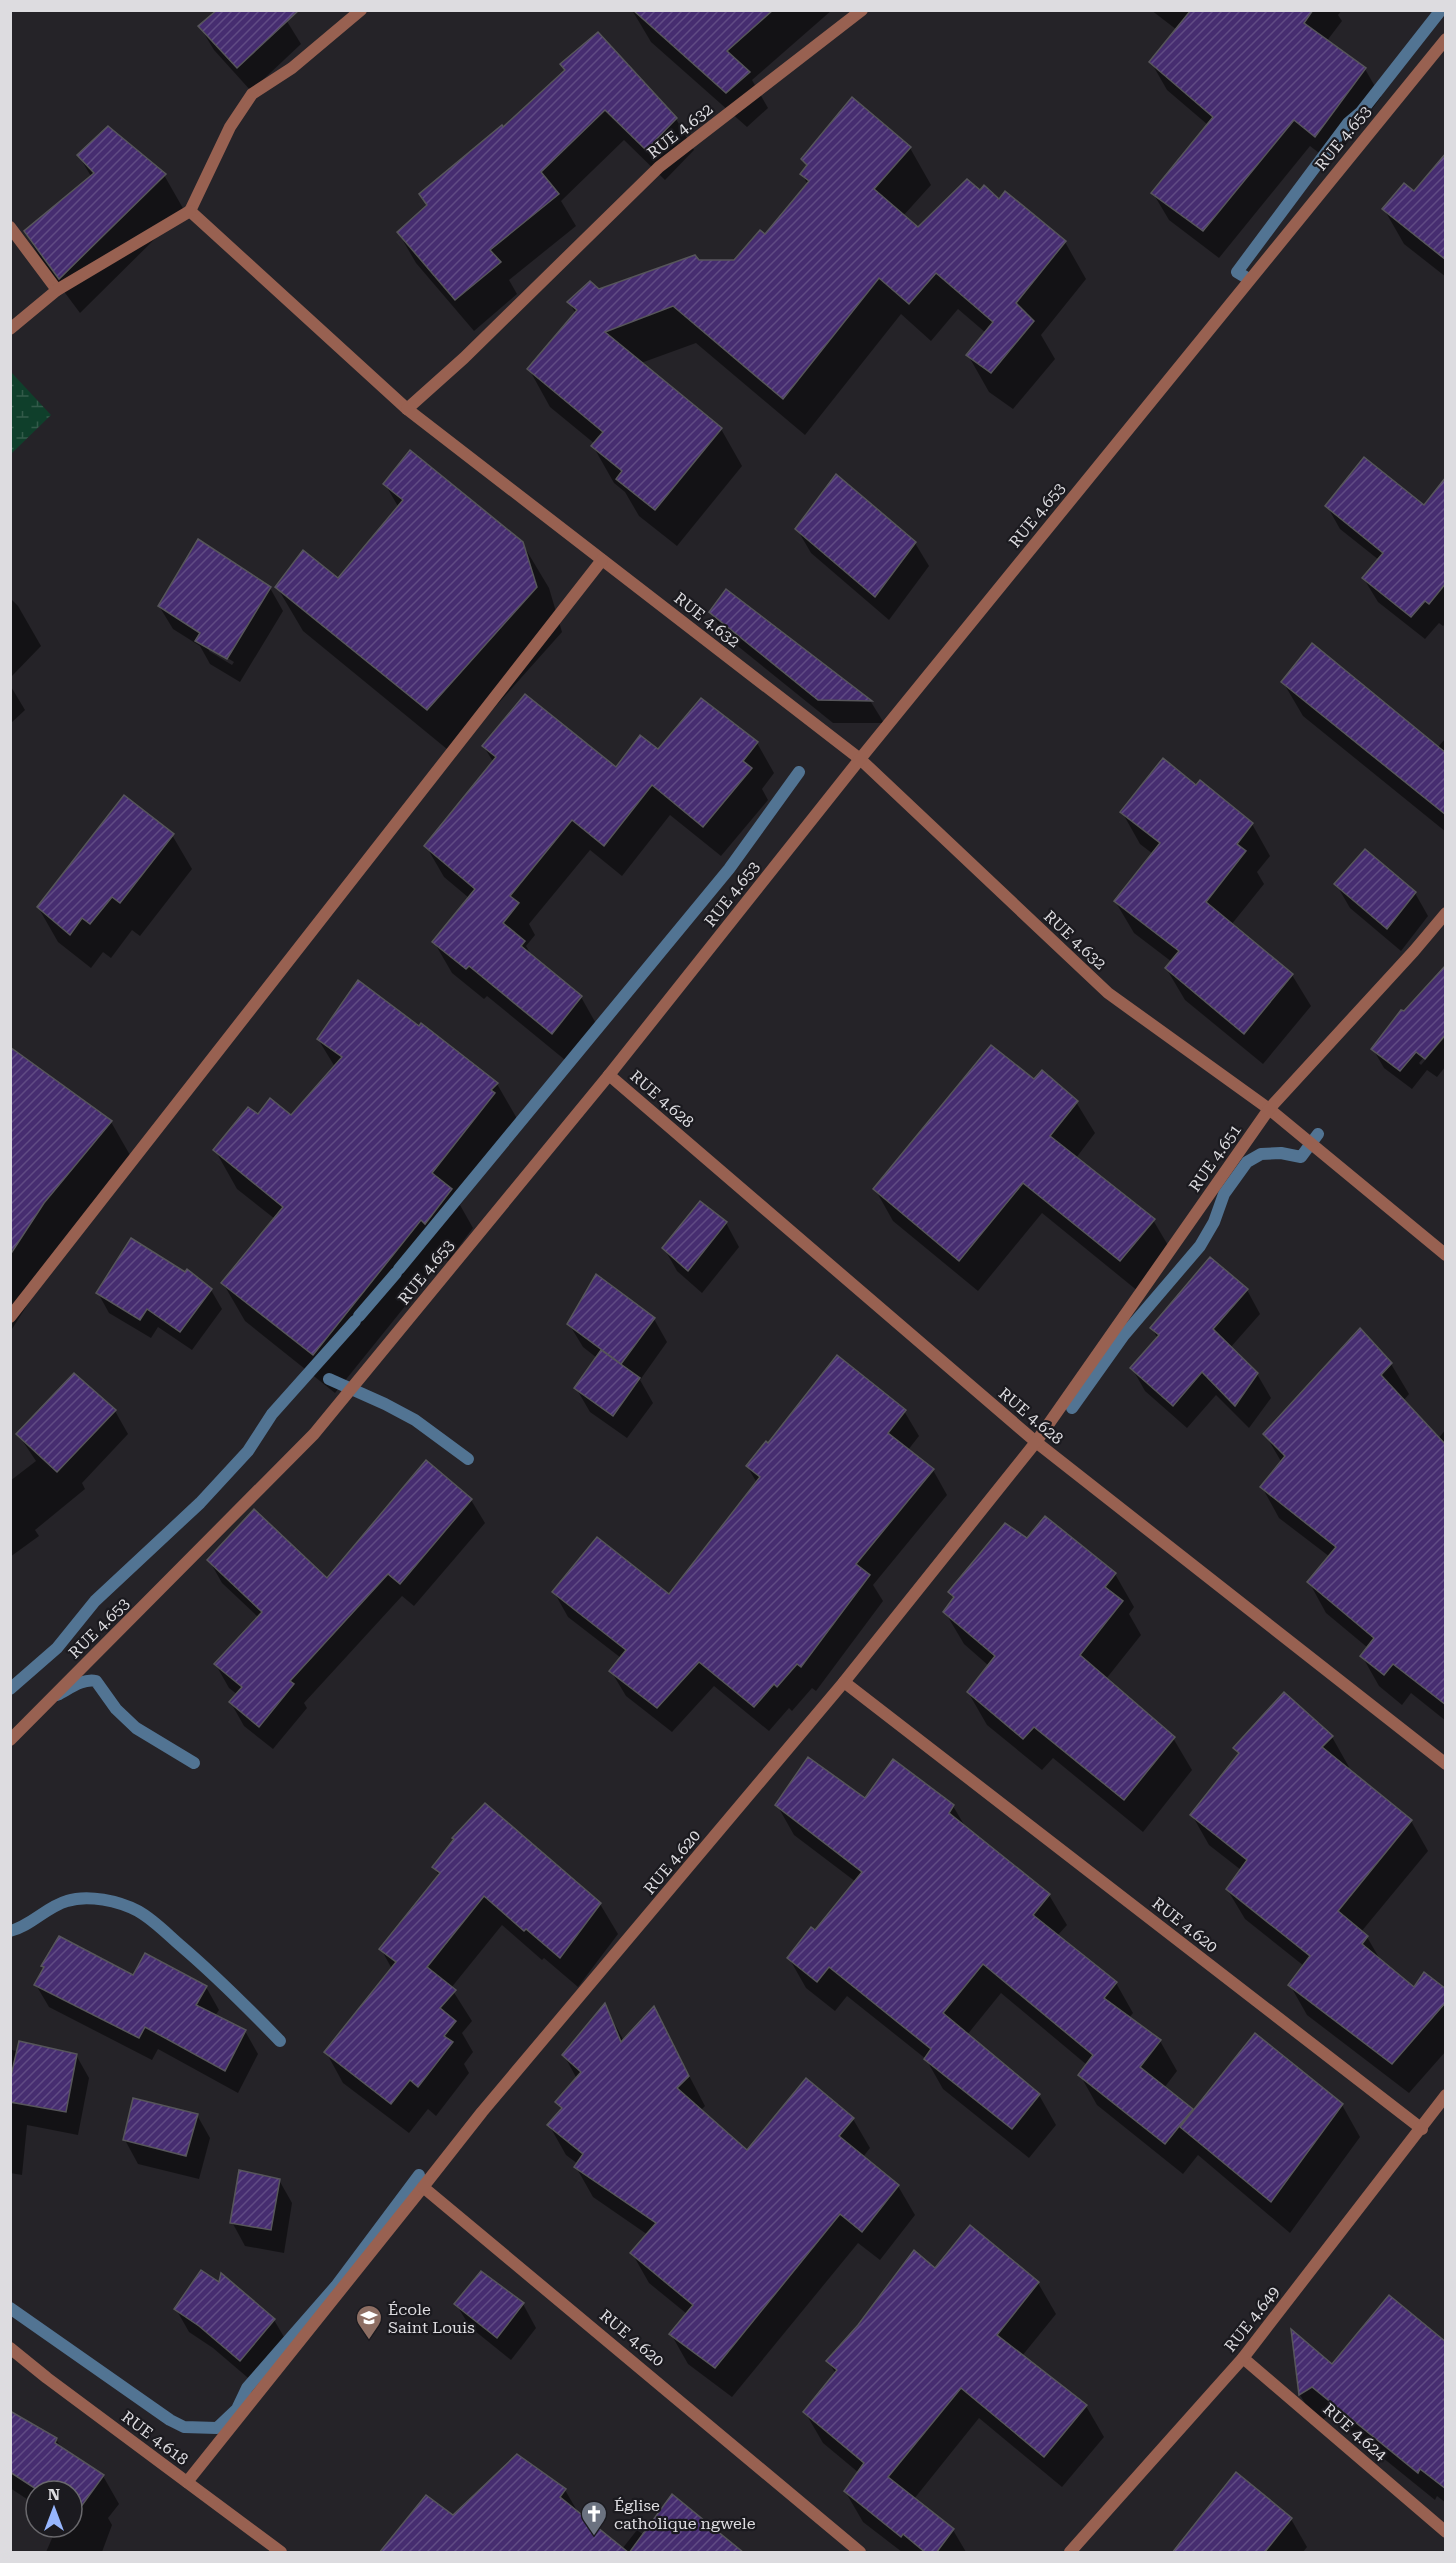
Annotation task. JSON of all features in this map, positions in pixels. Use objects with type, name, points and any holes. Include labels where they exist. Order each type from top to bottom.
[{"type":"street","points":[[10,330],[57,290],[190,211],[230,127],[252,94],[292,68],[361,10]]},
{"type":"street","name":"RUE 4.632","points":[[862,10],[659,167],[464,358],[407,409],[860,759],[1108,993],[1269,1109],[1446,1255]]},
{"type":"street","name":"RUE 4.653","points":[[10,1740],[314,1434],[609,1075],[860,759],[1446,39]]},
{"type":"street","points":[[190,211],[407,409]]},
{"type":"street","points":[[10,227],[57,290]]},
{"type":"street","points":[[10,1317],[602,560]]},
{"type":"street","name":"RUE 4.651","points":[[844,1682],[1036,1442],[1269,1109],[1446,913]]},
{"type":"street","name":"RUE 4.628","points":[[609,1075],[1036,1442],[1446,1764]]},
{"type":"street","name":"RUE 4.620","points":[[860,2553],[423,2187],[482,2112],[844,1682],[1422,2129]]},
{"type":"street","name":"RUE 4.649","points":[[1070,2553],[1243,2358],[1446,2096]]},
{"type":"street","points":[[187,2482],[423,2187]]},
{"type":"street","name":"RUE 4.618","points":[[10,2348],[281,2553]]},
{"type":"street","name":"RUE 4.624","points":[[1243,2358],[1446,2532]]},
{"type":"green space","points":[[11,372],[51,415],[11,454]]},
{"type":"building","points":[[217,10],[299,10],[237,68],[198,26]]},
{"type":"building","points":[[633,10],[773,10],[727,51],[750,72],[726,93]]},
{"type":"building","points":[[1191,10],[1313,10],[1304,23],[1366,68],[1315,137],[1294,120],[1203,231],[1151,193],[1213,117],[1149,62]]},
{"type":"building","points":[[598,32],[677,118],[646,150],[605,110],[541,172],[559,194],[490,250],[501,262],[455,300],[397,232],[427,205],[419,194],[502,125],[503,127],[565,70],[560,64]]},
{"type":"building","points":[[852,97],[911,147],[874,189],[918,227],[967,179],[980,190],[984,185],[999,199],[1005,191],[1066,241],[1016,303],[1034,321],[991,373],[966,355],[993,322],[936,273],[909,304],[879,278],[783,399],[673,306],[605,332],[722,428],[655,510],[616,479],[622,471],[591,446],[603,432],[527,369],[577,310],[567,302],[590,281],[599,289],[695,255],[699,260],[734,260],[760,230],[765,234],[809,181],[800,174],[807,165],[801,159]]},
{"type":"building","points":[[108,126],[166,174],[59,279],[24,231],[94,173],[77,155]]},
{"type":"building","points":[[1446,153],[1446,260],[1382,209],[1404,183],[1414,191]]},
{"type":"building","points":[[410,450],[523,542],[537,587],[427,710],[275,587],[303,550],[338,578],[403,500],[383,484]]},
{"type":"building","points":[[1364,457],[1424,505],[1446,477],[1446,583],[1429,604],[1425,601],[1411,617],[1362,578],[1383,553],[1325,506]]},
{"type":"building","points":[[836,474],[916,542],[875,597],[795,529]]},
{"type":"building","points":[[198,539],[271,587],[227,659],[195,641],[200,633],[158,606]]},
{"type":"building","points":[[726,589],[872,701],[818,700],[709,612]]},
{"type":"building","points":[[1312,643],[1446,753],[1446,815],[1281,682]]},
{"type":"building","points":[[525,694],[616,767],[640,735],[658,749],[701,698],[758,742],[743,761],[752,768],[703,827],[652,785],[604,846],[572,820],[510,896],[519,903],[503,923],[525,941],[521,946],[582,996],[552,1034],[469,966],[466,969],[432,942],[475,889],[424,846],[496,757],[482,746]]},
{"type":"building","points":[[1163,758],[1196,785],[1200,780],[1253,823],[1237,844],[1246,851],[1206,902],[1293,974],[1244,1034],[1165,968],[1179,951],[1114,901],[1160,843],[1120,812]]},
{"type":"building","points":[[124,795],[174,834],[120,903],[112,897],[90,924],[82,918],[70,935],[37,907]]},
{"type":"building","points":[[1365,849],[1416,892],[1387,929],[1334,884]]},
{"type":"building","points":[[1446,965],[1446,1034],[1425,1059],[1416,1052],[1400,1071],[1371,1049],[1401,1010],[1404,1011]]},
{"type":"building","points":[[358,980],[419,1026],[421,1023],[498,1083],[491,1090],[495,1093],[432,1173],[452,1189],[425,1224],[421,1220],[313,1355],[221,1283],[283,1207],[213,1150],[248,1107],[258,1114],[270,1098],[291,1115],[342,1057],[317,1039]]},
{"type":"building","points":[[991,1045],[1034,1079],[1042,1070],[1078,1101],[1050,1136],[1155,1219],[1120,1261],[1023,1183],[959,1261],[873,1189]]},
{"type":"building","points":[[10,1047],[112,1121],[44,1203],[10,1255]]},
{"type":"building","points":[[700,1201],[727,1222],[688,1271],[662,1248]]},
{"type":"building","points":[[131,1238],[185,1272],[187,1269],[212,1289],[180,1332],[147,1309],[140,1320],[96,1293]]},
{"type":"building","points":[[1210,1257],[1248,1289],[1213,1329],[1258,1373],[1235,1406],[1202,1372],[1173,1406],[1130,1368],[1159,1335],[1150,1328]]},
{"type":"building","points":[[596,1274],[655,1318],[621,1364],[567,1324]]},
{"type":"building","points":[[1360,1328],[1392,1363],[1381,1375],[1446,1445],[1446,1705],[1393,1664],[1384,1675],[1360,1656],[1374,1638],[1307,1582],[1336,1547],[1260,1487],[1285,1456],[1263,1434]]},
{"type":"building","points":[[601,1350],[640,1378],[613,1416],[574,1388]]},
{"type":"building","points":[[837,1355],[906,1410],[888,1433],[934,1469],[856,1564],[870,1575],[801,1667],[797,1664],[777,1687],[774,1684],[754,1707],[699,1662],[657,1708],[609,1671],[626,1650],[552,1592],[597,1537],[669,1594],[760,1477],[746,1466],[766,1441],[768,1443]]},
{"type":"building","points":[[74,1373],[116,1410],[57,1472],[16,1434]]},
{"type":"building","points":[[426,1460],[472,1499],[400,1584],[388,1574],[290,1681],[294,1684],[259,1727],[229,1702],[242,1687],[214,1664],[262,1612],[207,1560],[254,1509],[327,1578]]},
{"type":"building","points":[[1045,1516],[1116,1573],[1105,1587],[1123,1601],[1080,1655],[1175,1737],[1124,1800],[1034,1727],[1023,1739],[967,1692],[995,1656],[943,1612],[954,1597],[948,1592],[1005,1523],[1027,1538]]},
{"type":"building","points":[[1284,1692],[1333,1736],[1322,1747],[1412,1820],[1338,1911],[1368,1936],[1362,1944],[1414,1987],[1424,1972],[1446,1989],[1446,2002],[1392,2064],[1288,1985],[1310,1956],[1226,1889],[1247,1860],[1190,1815],[1239,1753],[1233,1748]]},
{"type":"building","points":[[808,1757],[865,1798],[893,1759],[954,1805],[949,1813],[1050,1894],[1033,1915],[1117,1982],[1104,1998],[1161,2040],[1140,2067],[1193,2109],[1165,2144],[1078,2075],[1093,2055],[983,1964],[943,2013],[1040,2094],[1012,2129],[924,2059],[931,2049],[829,1967],[817,1982],[787,1958],[811,1927],[815,1930],[862,1872],[775,1805]]},
{"type":"building","points":[[485,1803],[601,1903],[560,1958],[526,1929],[524,1931],[484,1896],[427,1967],[456,1990],[440,2008],[456,2021],[444,2036],[453,2042],[418,2087],[410,2080],[391,2104],[324,2052],[396,1962],[379,1949],[440,1873],[432,1867],[454,1839],[452,1838]]},
{"type":"building","points":[[59,1936],[133,1975],[145,1953],[207,1986],[196,2005],[246,2030],[225,2071],[145,2027],[139,2038],[34,1985],[44,1967],[41,1966]]},
{"type":"building","points":[[605,2003],[621,2042],[654,2006],[689,2076],[677,2088],[747,2150],[806,2078],[854,2118],[839,2136],[899,2185],[862,2232],[840,2214],[715,2368],[669,2334],[693,2305],[630,2253],[656,2223],[574,2167],[583,2154],[547,2125],[562,2108],[555,2102],[581,2072],[562,2055]]},
{"type":"building","points":[[1255,2033],[1343,2104],[1271,2202],[1180,2127]]},
{"type":"building","points":[[19,2041],[77,2054],[66,2112],[10,2102],[10,2080]]},
{"type":"building","points":[[133,2098],[198,2114],[186,2156],[123,2140]]},
{"type":"building","points":[[239,2170],[280,2179],[271,2230],[230,2223]]},
{"type":"building","points":[[970,2225],[1039,2282],[997,2335],[1087,2405],[1044,2457],[961,2388],[888,2477],[954,2529],[936,2553],[926,2553],[903,2534],[901,2537],[844,2491],[864,2463],[803,2412],[837,2370],[826,2361],[858,2325],[914,2250],[935,2268]]},
{"type":"building","points":[[201,2270],[219,2282],[221,2273],[275,2319],[240,2361],[199,2326],[174,2309]]},
{"type":"building","points":[[481,2271],[524,2303],[497,2338],[454,2304]]},
{"type":"building","points":[[1389,2295],[1446,2342],[1446,2489],[1420,2469],[1418,2473],[1312,2387],[1299,2395],[1291,2329],[1332,2364]]},
{"type":"building","points":[[10,2411],[57,2438],[55,2443],[104,2475],[84,2503],[84,2479],[24,2479],[24,2481],[10,2472]]},
{"type":"building","points":[[517,2454],[566,2489],[560,2497],[629,2553],[379,2553],[426,2495],[453,2515]]},
{"type":"building","points":[[1236,2472],[1292,2518],[1264,2553],[1172,2553]]},
{"type":"building","points":[[672,2494],[744,2553],[629,2553]]},
{"type":"waterway","points":[[1247,278],[1237,272],[1348,123],[1361,112],[1441,10]]},
{"type":"waterway","points":[[399,1269],[729,869],[799,772]]},
{"type":"waterway","points":[[1072,1408],[1124,1335],[1200,1246],[1214,1222],[1224,1194],[1247,1162],[1261,1154],[1281,1153],[1301,1157],[1318,1134]]},
{"type":"waterway","points":[[359,1316],[396,1273]]},
{"type":"waterway","points":[[10,1689],[57,1648],[95,1601],[200,1503],[248,1451],[272,1414],[355,1321]]},
{"type":"waterway","points":[[329,1379],[415,1420],[468,1459]]},
{"type":"waterway","points":[[57,1695],[81,1683],[96,1681],[116,1709],[136,1728],[194,1763]]},
{"type":"waterway","points":[[10,1931],[18,1929],[59,1904],[75,1899],[94,1898],[130,1907],[150,1919],[194,1957],[280,2041]]},
{"type":"waterway","points":[[10,2308],[170,2420],[184,2427],[217,2428],[237,2409],[247,2388],[336,2286],[419,2175]]},
{"type":"place","name":"École Saint Louis","points":[[369,2341]]},
{"type":"place","name":"Église catholique ngwele","points":[[594,2537]]}]
